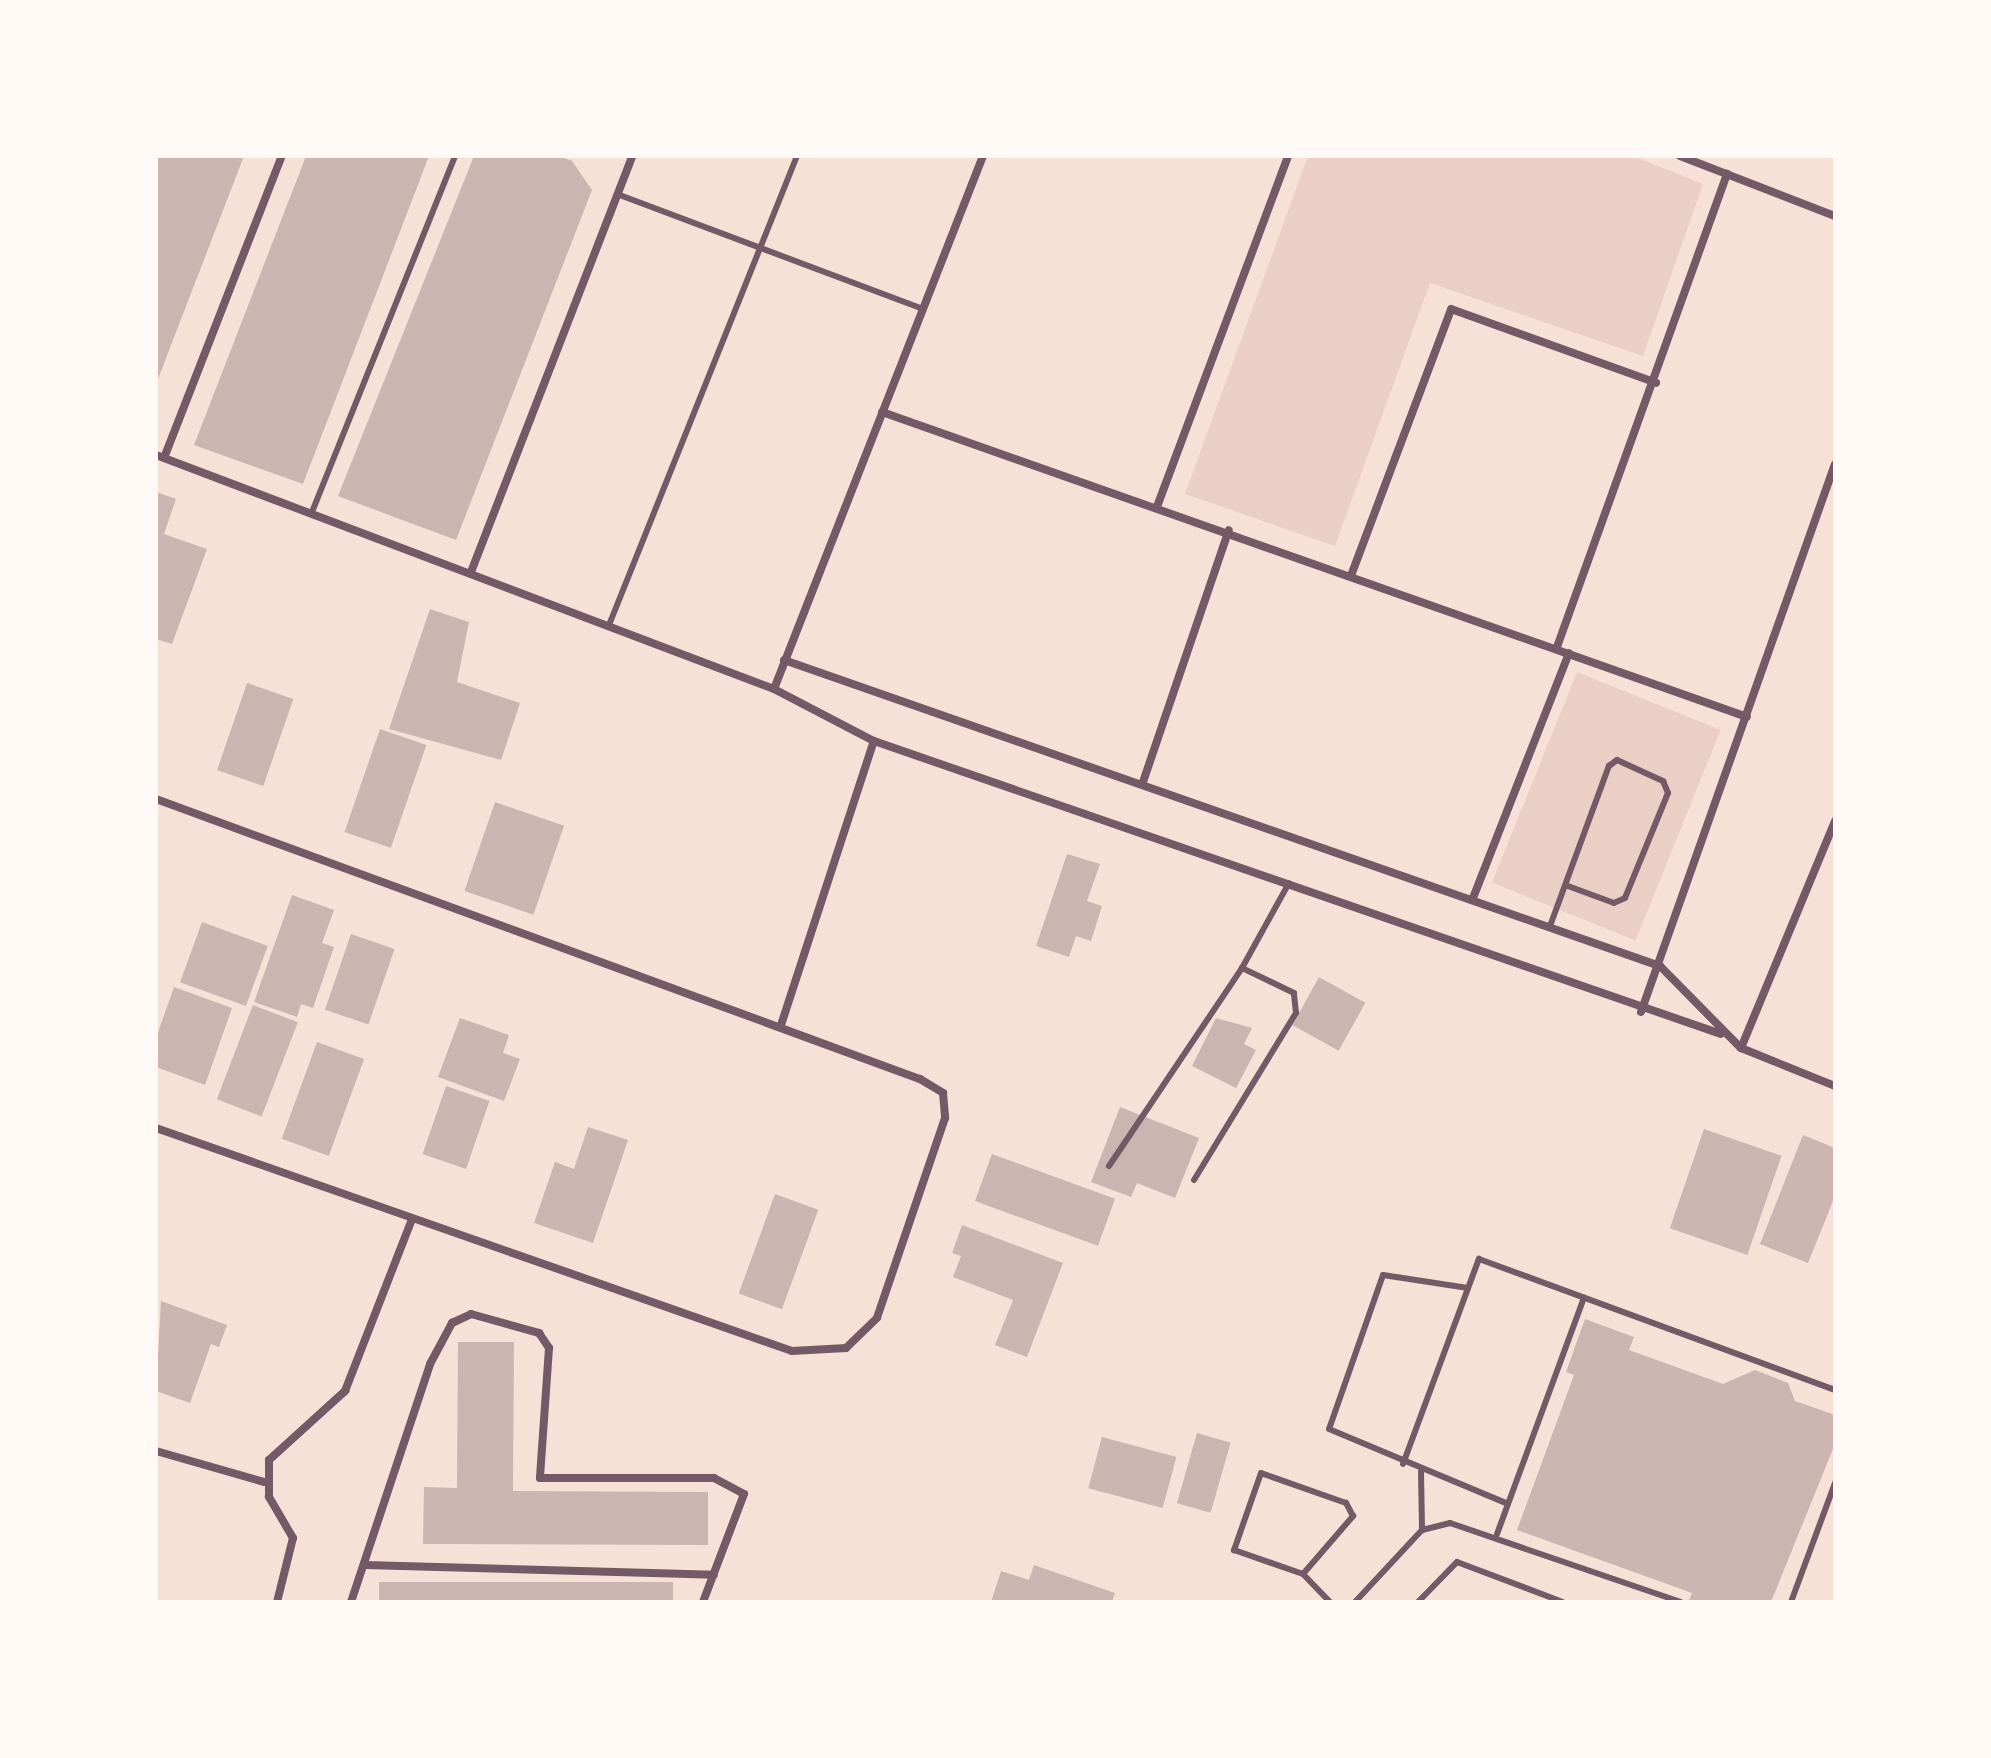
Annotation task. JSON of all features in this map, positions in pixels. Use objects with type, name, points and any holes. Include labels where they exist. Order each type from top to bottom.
[{"type":"street","points":[[282,156],[160,457],[774,689],[874,741],[1289,883],[1641,1012],[1721,1034]]},
{"type":"street","points":[[471,572],[631,156]]},
{"type":"street","points":[[774,689],[983,156]]},
{"type":"street","points":[[1158,504],[1288,156]]},
{"type":"street","points":[[1680,156],[1835,216]]},
{"type":"street","points":[[1557,647],[1656,383],[1727,174]]},
{"type":"street","points":[[1352,573],[1451,309],[1656,383]]},
{"type":"street","points":[[882,412],[1158,504],[1747,717]]},
{"type":"street","points":[[1641,1012],[1660,966],[1835,464]]},
{"type":"street","points":[[1143,782],[1229,530]]},
{"type":"street","points":[[1473,898],[1569,653]]},
{"type":"street","points":[[784,660],[1143,782],[1660,966],[1721,1034],[1741,1048],[1835,1086]]},
{"type":"street","points":[[781,1025],[874,741]]},
{"type":"street","points":[[156,799],[781,1025],[943,1093],[945,1118],[877,1318],[846,1348],[792,1351],[156,1128]]},
{"type":"street","points":[[1741,1048],[1835,821]]},
{"type":"street","points":[[264,1482],[282,1441],[345,1391],[361,1364],[412,1219]]},
{"type":"street","points":[[351,1602],[430,1364],[452,1323],[471,1314],[539,1333],[549,1348],[540,1478],[714,1478],[744,1494],[703,1602]]},
{"type":"street","points":[[156,1451],[264,1482],[293,1538],[277,1602]]},
{"type":"street","points":[[365,1565],[714,1575]]},
{"type":"lane","points":[[312,512],[455,156]]},
{"type":"lane","points":[[609,625],[797,156]]},
{"type":"lane","points":[[617,194],[923,309]]},
{"type":"lane","points":[[1550,926],[1565,885],[1609,766],[1617,760],[1663,781],[1668,793],[1625,898],[1614,903],[1565,885]]},
{"type":"lane","points":[[1109,1166],[1171,1063],[1242,968],[1289,883]]},
{"type":"lane","points":[[1194,1180],[1296,1013],[1294,993],[1242,968]]},
{"type":"lane","points":[[1403,1464],[1479,1259],[1835,1390]]},
{"type":"lane","points":[[1468,1288],[1383,1275],[1329,1429],[1421,1472],[1508,1504]]},
{"type":"lane","points":[[1497,1534],[1584,1298]]},
{"type":"lane","points":[[1421,1472],[1422,1530]]},
{"type":"lane","points":[[1303,1574],[1353,1516],[1346,1503],[1261,1473],[1234,1550],[1303,1574],[1330,1602]]},
{"type":"lane","points":[[1791,1602],[1835,1483]]},
{"type":"lane","points":[[1355,1602],[1422,1530],[1450,1523],[1497,1534],[1681,1602]]},
{"type":"lane","points":[[1418,1602],[1457,1562],[1563,1602]]},
{"type":"lane","points":[[1651,1602],[1655,1592]]},
{"type":"shaded area","points":[[1308,156],[1633,156],[1703,184],[1643,356],[1430,283],[1335,546],[1185,494]]},
{"type":"shaded area","points":[[1577,672],[1721,730],[1636,941],[1492,882]]},
{"type":"building","points":[[156,156],[244,156],[156,384]]},
{"type":"building","points":[[306,156],[429,156],[303,484],[194,445]]},
{"type":"building","points":[[474,156],[559,156],[572,161],[592,190],[456,540],[338,496]]},
{"type":"building","points":[[156,492],[176,499],[164,534],[207,549],[172,644],[156,639]]},
{"type":"building","points":[[430,609],[469,622],[457,682],[520,703],[501,760],[389,729]]},
{"type":"building","points":[[247,683],[293,699],[263,786],[217,770]]},
{"type":"building","points":[[380,729],[426,745],[391,848],[345,832]]},
{"type":"building","points":[[495,802],[564,826],[533,915],[464,891]]},
{"type":"building","points":[[1067,854],[1100,864],[1087,901],[1102,906],[1091,941],[1076,936],[1069,957],[1036,946]]},
{"type":"building","points":[[292,895],[334,910],[322,943],[334,947],[313,1008],[301,1004],[297,1017],[254,1002]]},
{"type":"building","points":[[202,922],[268,946],[246,1006],[180,982]]},
{"type":"building","points":[[351,934],[394,949],[368,1025],[325,1010]]},
{"type":"building","points":[[1319,977],[1365,1003],[1339,1051],[1292,1025]]},
{"type":"building","points":[[174,987],[232,1008],[205,1085],[156,1067],[156,1038]]},
{"type":"building","points":[[253,1005],[298,1022],[262,1116],[217,1099]]},
{"type":"building","points":[[460,1018],[509,1035],[503,1053],[520,1059],[504,1101],[438,1077]]},
{"type":"building","points":[[1216,1018],[1252,1028],[1244,1044],[1256,1050],[1236,1088],[1192,1066]]},
{"type":"building","points":[[317,1042],[364,1059],[329,1156],[282,1139]]},
{"type":"building","points":[[446,1086],[489,1101],[466,1169],[423,1154]]},
{"type":"building","points":[[1120,1107],[1199,1138],[1175,1198],[1137,1183],[1131,1197],[1091,1182]]},
{"type":"building","points":[[588,1127],[628,1140],[593,1243],[534,1223],[555,1162],[574,1169]]},
{"type":"building","points":[[1704,1129],[1782,1156],[1747,1255],[1670,1228]]},
{"type":"building","points":[[1803,1135],[1835,1148],[1835,1196],[1808,1263],[1760,1244]]},
{"type":"building","points":[[992,1154],[1115,1199],[1098,1246],[975,1201]]},
{"type":"building","points":[[775,1194],[818,1210],[782,1309],[739,1294]]},
{"type":"building","points":[[962,1225],[1063,1263],[1027,1357],[995,1345],[1013,1300],[953,1277],[961,1256],[952,1253]]},
{"type":"building","points":[[161,1301],[227,1325],[219,1347],[211,1344],[190,1403],[156,1391]]},
{"type":"building","points":[[1585,1319],[1634,1337],[1629,1350],[1723,1384],[1755,1370],[1788,1383],[1795,1401],[1835,1415],[1835,1444],[1771,1602],[1688,1602],[1692,1593],[1517,1530],[1574,1375],[1566,1372]]},
{"type":"building","points":[[458,1342],[514,1342],[513,1491],[708,1492],[708,1545],[423,1544],[424,1487],[457,1488]]},
{"type":"building","points":[[1197,1433],[1231,1443],[1211,1513],[1177,1503]]},
{"type":"building","points":[[1102,1437],[1176,1457],[1163,1508],[1088,1488]]},
{"type":"building","points":[[1034,1565],[1115,1593],[1112,1602],[991,1602],[1001,1571],[1029,1580]]},
{"type":"building","points":[[379,1582],[673,1582],[673,1602],[379,1602]]}]
